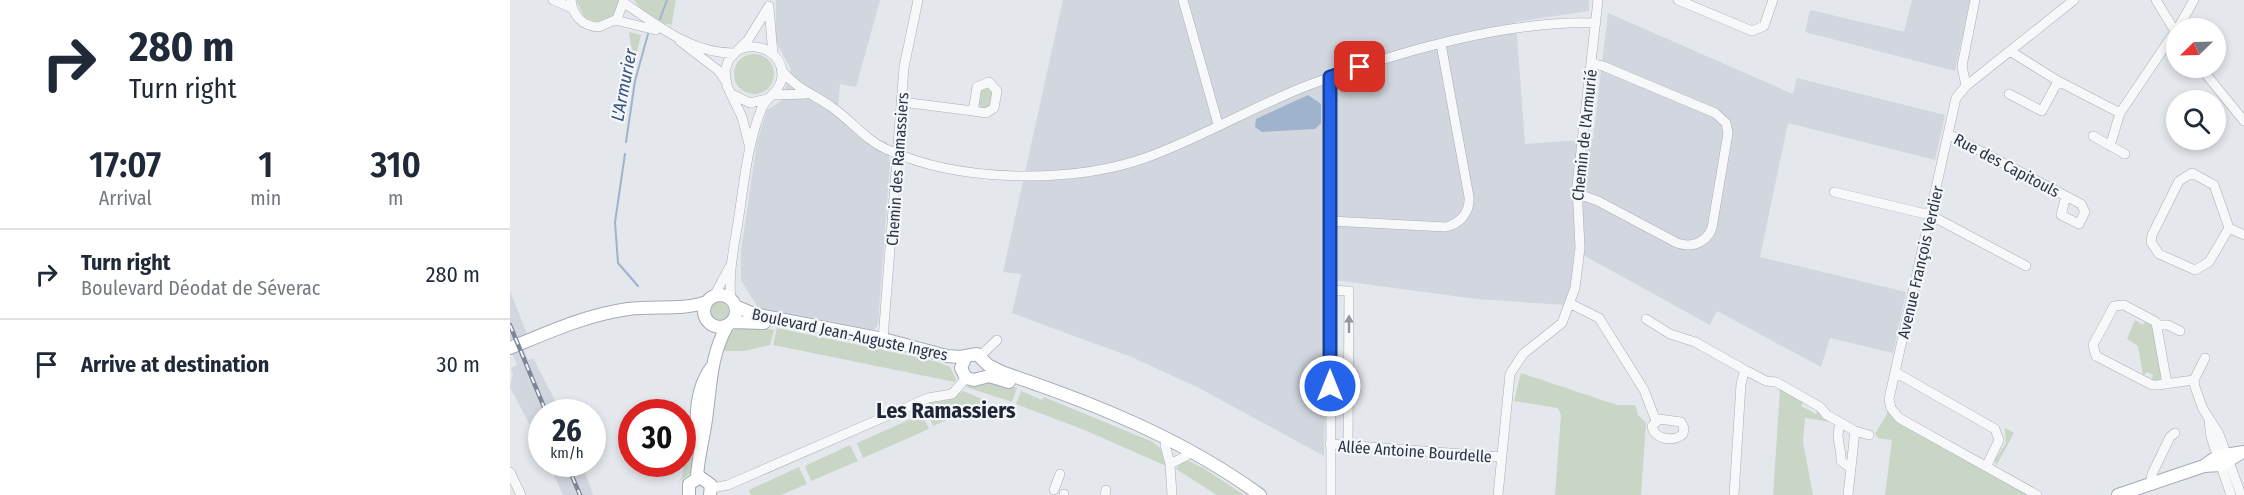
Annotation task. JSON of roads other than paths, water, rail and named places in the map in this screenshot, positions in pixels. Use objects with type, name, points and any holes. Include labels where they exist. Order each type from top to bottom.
[{"type":"main road","points":[[510,348],[592,315],[631,308],[660,307],[723,295],[733,303],[736,314],[714,353],[711,368],[713,378],[699,451],[698,477]]},
{"type":"main road","points":[[710,299],[703,311],[714,353]]},
{"type":"main road","name":"Boulevard Jean-Auguste Ingres","points":[[733,303],[754,314],[883,339],[947,356],[964,367]]},
{"type":"main road","points":[[660,307],[692,314],[715,327],[729,324]]},
{"type":"main road","name":"Boulevard Jean-Auguste Ingres","points":[[729,324],[754,321],[879,345],[964,367]]},
{"type":"main road","points":[[983,359],[986,372],[974,380],[964,367],[973,354],[983,359],[1004,373],[1077,399],[1162,436],[1220,466],[1260,495]]},
{"type":"main road","points":[[981,377],[994,378],[1030,388],[1165,445],[1219,474],[1248,495]]},
{"type":"main road","points":[[2118,495],[2152,480],[2243,453]]},
{"type":"main road","points":[[689,495],[689,483],[698,477],[706,479],[711,492]]},
{"type":"street","points":[[553,0],[572,4],[580,20],[589,25],[603,26],[615,20],[624,1],[667,33],[679,39],[724,53],[757,46],[773,54]]},
{"type":"street","name":"Chemin des Ramassiers","points":[[883,339],[907,50],[918,0]]},
{"type":"street","points":[[1183,0],[1218,124]]},
{"type":"street","name":"Chemin de l'Armurié","points":[[1498,495],[1510,374],[1523,354],[1558,327],[1571,304],[1579,259],[1576,193],[1598,0]]},
{"type":"street","points":[[1678,0],[1752,32],[1764,26],[1773,0]]},
{"type":"street","points":[[1966,86],[1962,66],[1975,0]]},
{"type":"street","name":"Avenue François Verdier","points":[[2037,495],[1895,414],[1889,401],[1956,98],[1966,86],[2073,0]]},
{"type":"street","points":[[2156,0],[2168,18]]},
{"type":"street","points":[[2184,18],[2194,0]]},
{"type":"street","points":[[769,3],[773,54],[782,71],[806,94],[832,107],[864,137],[899,155],[941,165],[990,173],[1026,175],[1077,173],[1145,158],[1218,124],[1330,77],[1441,44],[1506,31],[1596,23]]},
{"type":"street","points":[[725,80],[727,63],[753,34],[769,3]]},
{"type":"street","points":[[615,20],[667,33]]},
{"type":"street","points":[[679,39],[719,71],[725,80],[734,95],[747,131],[749,147]]},
{"type":"street","points":[[1330,221],[1446,227],[1457,222],[1467,211],[1469,196],[1441,44]]},
{"type":"street","points":[[2110,146],[2120,113],[2166,47]]},
{"type":"street","points":[[2010,51],[2058,81],[2120,113]]},
{"type":"street","points":[[1576,193],[1598,201],[1677,243],[1696,244],[1708,235],[1712,228],[1728,134],[1725,123],[1715,114],[1591,63]]},
{"type":"street","points":[[733,303],[733,258],[749,147],[762,107],[779,86],[782,71]]},
{"type":"street","points":[[1330,77],[1329,444],[1331,495]]},
{"type":"street","points":[[2209,78],[2244,121]]},
{"type":"street","points":[[2009,94],[2042,111],[2058,81]]},
{"type":"street","points":[[734,95],[750,103],[770,97],[806,94]]},
{"type":"street","points":[[902,102],[973,111]]},
{"type":"street","name":"Rue des Capitouls","points":[[1948,134],[2066,196]]},
{"type":"street","points":[[2092,136],[2125,154]]},
{"type":"street","points":[[2229,228],[2209,262],[2195,270],[2159,254],[2151,242],[2152,235],[2179,181],[2192,173],[2214,185],[2229,228],[2244,235]]},
{"type":"street","points":[[1834,192],[1930,215],[2026,266]]},
{"type":"street","points":[[710,299],[722,285],[733,258]]},
{"type":"street","points":[[1330,290],[1349,291],[1348,446]]},
{"type":"street","points":[[1571,304],[1599,318],[1644,390],[1656,421]]},
{"type":"street","points":[[2167,384],[2157,325],[2151,319],[2124,305],[2117,305],[2110,310],[2092,349],[2097,358],[2152,385],[2167,384],[2194,380]]},
{"type":"street","points":[[1646,319],[1670,334],[1695,342],[1766,381],[1776,382],[1820,407],[1827,416],[1869,435]]},
{"type":"street","points":[[2157,325],[2168,325],[2180,332]]},
{"type":"street","points":[[983,359],[997,340]]},
{"type":"street","points":[[2205,358],[2194,380],[2209,420],[2219,434],[2231,495]]},
{"type":"street","points":[[711,492],[928,398],[952,394],[964,367]]},
{"type":"street","points":[[1734,495],[1741,384],[1745,370]]},
{"type":"street","points":[[1895,372],[1995,429],[1999,440],[1987,465]]},
{"type":"street","points":[[1841,423],[1837,440],[1842,447],[1841,461],[1845,466],[1851,468]]},
{"type":"street","points":[[1848,495],[1856,431]]},
{"type":"street","points":[[2152,480],[2170,437],[2175,434]]},
{"type":"street","name":"Allée Antoine Bourdelle","points":[[1329,444],[1501,458]]},
{"type":"street","points":[[1165,445],[1170,464],[1172,495]]},
{"type":"street","points":[[1170,464],[1186,456]]},
{"type":"street","points":[[2224,459],[2241,495]]},
{"type":"street","points":[[510,472],[521,495]]},
{"type":"street","points":[[1054,490],[1060,474]]},
{"type":"water","points":[[1308,95],[1321,104],[1321,123],[1315,129],[1262,132],[1255,127],[1256,119]]},
{"type":"waterway","name":"L'Armurier","points":[[660,19],[667,0]]},
{"type":"waterway","name":"L'Armurier","points":[[626,142],[635,81],[648,34]]},
{"type":"waterway","name":"L'Armurier","points":[[625,154],[615,222],[618,263],[638,286]]},
{"type":"railway","points":[[510,325],[541,399]]},
{"type":"railway","points":[[572,477],[580,495]]},
{"type":"district","name":"Les Ramassiers","points":[[946,410]]}]
